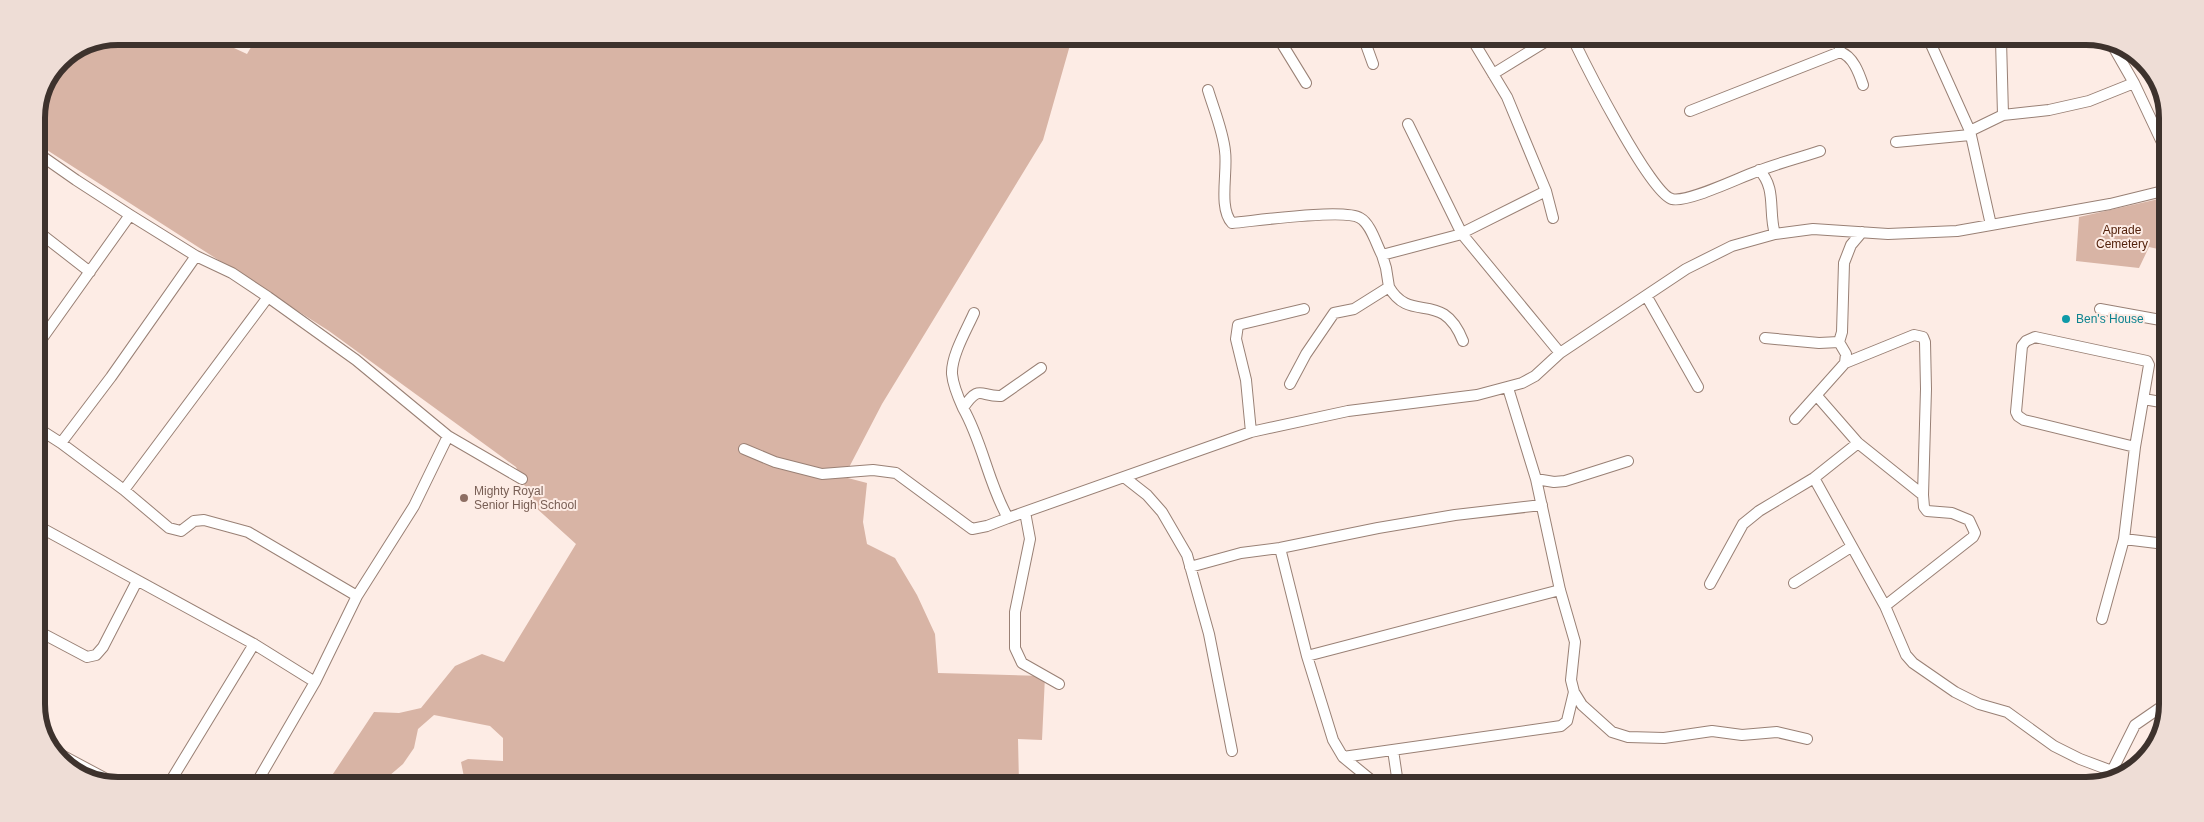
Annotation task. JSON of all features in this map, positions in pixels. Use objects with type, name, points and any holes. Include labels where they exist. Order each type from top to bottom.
[{"type":"street","points":[[1283,45],[1306,83]]},
{"type":"street","points":[[1366,45],[1373,64]]},
{"type":"street","points":[[1476,45],[1507,97],[1546,191],[1554,218]]},
{"type":"street","points":[[1493,74],[1540,45]]},
{"type":"street","points":[[1575,45],[1644,168],[1668,198],[1673,200],[1690,197],[1758,170],[1820,151]]},
{"type":"street","points":[[1840,45],[1840,52]]},
{"type":"street","points":[[1931,45],[1970,133],[1991,225]]},
{"type":"street","points":[[2001,45],[2003,115]]},
{"type":"street","points":[[1690,111],[1840,52],[1846,54],[1854,64],[1863,85]]},
{"type":"street","points":[[2124,56],[2134,83],[2159,136]]},
{"type":"street","points":[[1896,142],[1970,133],[2003,115],[2049,110],[2089,101],[2134,83]]},
{"type":"street","points":[[1208,90],[1225,150],[1226,217],[1232,223],[1322,215],[1359,217],[1364,221],[1382,255],[1389,286],[1394,296],[1414,307],[1441,311],[1449,316],[1457,326],[1463,341]]},
{"type":"street","points":[[1408,124],[1462,234],[1560,353]]},
{"type":"street","points":[[45,158],[130,215],[196,256],[232,274],[268,297],[356,360],[448,436],[522,479]]},
{"type":"street","points":[[1758,170],[1765,177],[1772,197],[1770,216],[1775,234]]},
{"type":"street","points":[[1382,255],[1462,234],[1546,191]]},
{"type":"street","points":[[744,449],[775,462],[822,474],[873,470],[896,473],[972,529],[987,526],[1251,432],[1348,412],[1477,395],[1508,388],[1535,376],[1560,353],[1686,270],[1724,249],[1775,234],[1813,229],[1923,233],[1991,225],[2110,204],[2159,192]]},
{"type":"street","points":[[45,333],[130,215]]},
{"type":"street","points":[[1845,363],[1846,354],[1839,342],[1842,332],[1844,263],[1851,246],[1862,232]]},
{"type":"street","points":[[45,237],[90,272]]},
{"type":"street","points":[[61,443],[196,256]]},
{"type":"street","points":[[1290,384],[1306,354],[1334,313],[1354,309],[1389,286]]},
{"type":"street","points":[[124,490],[268,297]]},
{"type":"street","points":[[1647,297],[1698,387]]},
{"type":"street","points":[[2100,308],[2159,320]]},
{"type":"street","points":[[1251,432],[1246,380],[1236,339],[1238,325],[1304,309]]},
{"type":"street","points":[[974,314],[955,359],[952,373],[957,394],[976,432],[1001,506],[1008,518]]},
{"type":"street","points":[[1795,419],[1845,363],[1914,335],[1923,337],[1925,342],[1926,389],[1922,495],[1924,507],[1927,511],[1952,513],[1969,520],[1975,533],[1973,537],[1885,606]]},
{"type":"street","points":[[2102,619],[2124,539],[2135,447],[2150,368],[2146,361],[2035,337],[2026,341],[2022,346],[2016,412],[2018,416],[2024,420],[2135,447]]},
{"type":"street","points":[[1765,338],[1819,343],[1839,342]]},
{"type":"street","points":[[963,408],[968,400],[979,393],[1001,396],[1040,368]]},
{"type":"street","points":[[1508,388],[1536,479],[1560,590],[1575,642],[1571,680],[1574,692],[1582,705],[1612,732],[1628,737],[1664,738],[1712,731],[1742,735],[1777,732],[1807,739]]},
{"type":"street","points":[[1817,396],[1858,443],[1922,495]]},
{"type":"street","points":[[2144,399],[2159,402]]},
{"type":"street","points":[[45,433],[124,490],[169,528],[181,530],[194,521],[204,520],[248,532],[357,596]]},
{"type":"street","points":[[259,777],[315,682],[357,596],[414,506],[448,436]]},
{"type":"street","points":[[1710,584],[1743,524],[1759,511],[1814,478],[1858,443]]},
{"type":"street","points":[[1536,479],[1554,482],[1565,481],[1628,460]]},
{"type":"street","points":[[1124,477],[1136,484],[1162,512],[1184,548],[1209,634],[1232,751]]},
{"type":"street","points":[[1814,478],[1851,548],[1885,606],[1906,655],[1920,669],[1955,692],[1979,704],[2008,712],[2054,746],[2112,772]]},
{"type":"street","points":[[1190,567],[1241,553],[1280,548],[1541,500],[1554,482]]},
{"type":"street","points":[[1025,512],[1030,539],[1015,612],[1016,648],[1022,663],[1059,684]]},
{"type":"street","points":[[45,530],[254,644],[315,682]]},
{"type":"street","points":[[2124,539],[2159,543]]},
{"type":"street","points":[[1280,548],[1307,656],[1333,740],[1344,757],[1368,777]]},
{"type":"street","points":[[1794,583],[1851,548]]},
{"type":"street","points":[[45,635],[88,657],[96,655],[103,647],[137,581]]},
{"type":"street","points":[[1307,656],[1560,590]]},
{"type":"street","points":[[173,777],[254,644]]},
{"type":"street","points":[[1344,757],[1562,726],[1567,721],[1574,692]]},
{"type":"street","points":[[2117,769],[2135,725],[2158,709]]},
{"type":"street","points":[[1393,750],[1397,777]]},
{"type":"street","points":[[77,764],[91,771]]},
{"type":"green space","points":[[118,45],[228,45],[247,54],[252,45],[1070,45],[1043,140],[882,404],[844,477],[867,483],[863,522],[867,544],[895,558],[917,595],[935,634],[938,673],[1045,676],[1042,740],[1018,739],[1019,777],[464,777],[461,762],[468,759],[503,761],[503,738],[490,726],[434,715],[418,729],[414,748],[403,764],[388,777],[331,777],[374,712],[399,713],[421,708],[455,666],[482,654],[504,662],[576,544],[534,506],[516,467],[329,331],[45,149],[46,104],[57,78],[66,66],[90,51],[104,46]]},
{"type":"green space","name":"Aprade Cemetery","points":[[2159,199],[2159,249],[2149,247],[2139,268],[2076,261],[2079,217]]},
{"type":"place","name":"Ben's House","points":[[2066,319]]},
{"type":"place","name":"Mighty Royal Senior High School","points":[[464,498]]}]
